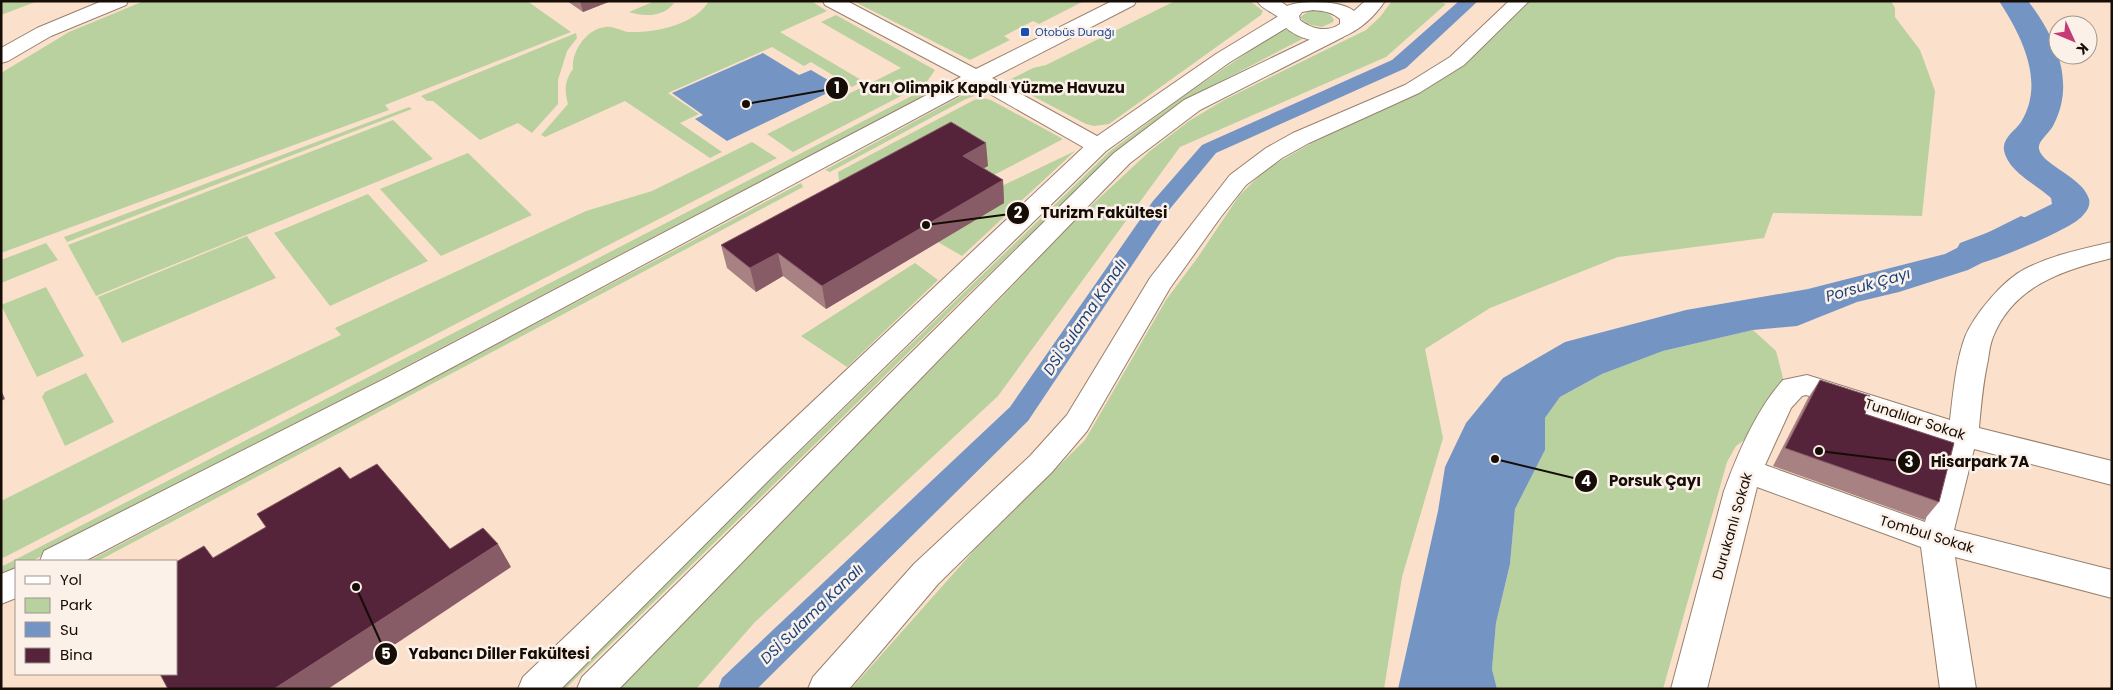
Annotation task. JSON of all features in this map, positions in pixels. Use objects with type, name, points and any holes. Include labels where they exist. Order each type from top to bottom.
[{"type":"street","points":[[1,58],[44,32],[119,1]]},
{"type":"street","points":[[832,1],[977,77],[1098,146]]},
{"type":"street","points":[[58,560],[391,388],[977,77],[1127,1]]},
{"type":"street","points":[[1266,1],[1303,7],[1330,6],[1343,11],[1350,18],[1343,30],[1321,34],[1306,32],[1294,26],[1303,7]]},
{"type":"street","points":[[595,689],[1122,158],[1192,105],[1343,30],[1376,1]]},
{"type":"street","points":[[826,689],[926,574],[1041,464],[1077,423],[1159,284],[1211,212],[1238,180],[1274,153],[1301,138],[1412,90],[1458,61],[1520,1]]},
{"type":"street","points":[[536,689],[762,468],[1098,146],[1222,58],[1303,7]]},
{"type":"street","points":[[1958,689],[1936,540],[1963,435],[1968,387],[1979,338],[2003,300],[2032,276],[2067,261],[2112,250]]},
{"type":"street","name":"Tunalılar Sokak","points":[[1807,385],[1963,435],[2112,473]]},
{"type":"street","name":"Durukanlı Sokak","points":[[1689,689],[1740,491],[1747,471],[1778,403],[1793,387],[1807,385]]},
{"type":"street","name":"Tombul Sokak","points":[[1747,471],[1936,540],[2112,584]]},
{"type":"street","points":[[1,590],[15,583]]},
{"type":"green space","points":[[1,1],[38,1],[1,15]]},
{"type":"green space","points":[[144,1],[527,1],[571,32],[385,105],[389,110],[1,253],[1,73],[69,32]]},
{"type":"green space","points":[[655,1],[674,3],[665,11],[653,15],[629,12]]},
{"type":"green space","points":[[709,1],[811,1],[827,11],[780,32],[863,81],[852,87],[811,62],[804,66],[772,47],[668,93],[699,114],[680,123],[722,152],[710,158],[625,101],[545,137],[541,135],[568,104],[566,90],[568,77],[573,69],[575,55],[587,36],[599,28],[606,27],[628,32],[639,32],[673,26],[694,16]]},
{"type":"green space","points":[[853,1],[1084,1],[1039,24],[1033,21],[1004,36],[1010,40],[970,60]]},
{"type":"green space","points":[[1175,1],[1250,1],[1263,11],[1261,15],[1109,124],[1094,126],[1086,124],[1010,84],[1009,80],[1033,68],[1046,65]]},
{"type":"green space","points":[[1392,1],[1438,1],[1446,4],[1386,57],[1180,147],[998,396],[755,622],[696,689],[616,689],[1002,297],[1068,227],[1150,151],[1189,121],[1224,100],[1366,30],[1380,17]]},
{"type":"green space","points":[[1527,1],[1891,1],[1895,8],[1895,17],[1920,50],[1935,91],[1922,216],[1773,213],[1764,238],[1618,257],[1490,308],[1425,349],[1443,438],[1402,577],[1384,689],[851,689],[977,547],[1085,440],[1166,300],[1239,196],[1265,170],[1310,144],[1429,86]]},
{"type":"green space","points":[[1309,11],[1323,12],[1334,20],[1322,27],[1307,24],[1300,17]]},
{"type":"green space","points":[[836,15],[935,70],[926,83],[793,152],[767,134],[901,68],[821,22]]},
{"type":"green space","points":[[1283,28],[1304,38],[1185,100],[1114,154],[966,296],[565,689],[555,689],[1109,152],[1181,98]]},
{"type":"green space","points":[[576,33],[577,38],[567,51],[558,80],[558,104],[532,133],[518,123],[480,140],[433,101],[427,101],[421,96]]},
{"type":"green space","points":[[929,87],[935,90],[34,560],[15,560],[15,570],[1,577],[1,567]]},
{"type":"green space","points":[[977,95],[966,99],[830,172],[825,170],[961,96]]},
{"type":"green space","points":[[982,98],[991,100],[1063,139],[975,185],[965,179],[987,166],[861,195],[839,181],[838,172],[974,100]]},
{"type":"green space","points":[[409,107],[412,109],[67,242],[64,237]]},
{"type":"green space","points":[[393,120],[433,159],[96,296],[68,245]]},
{"type":"green space","points":[[752,142],[777,158],[1,559],[1,501],[155,424],[341,335],[335,328],[586,211],[652,191]]},
{"type":"green space","points":[[1075,151],[962,256],[938,242],[987,193]]},
{"type":"green space","points":[[468,153],[532,215],[441,256],[380,189]]},
{"type":"green space","points":[[801,183],[803,187],[100,560],[91,560]]},
{"type":"green space","points":[[368,194],[428,261],[330,306],[274,233]]},
{"type":"green space","points":[[247,236],[276,278],[122,343],[98,297]]},
{"type":"green space","points":[[46,243],[58,260],[1,283],[1,260]]},
{"type":"green space","points":[[915,263],[938,280],[847,367],[801,336]]},
{"type":"green space","points":[[46,287],[84,356],[37,377],[1,305]]},
{"type":"green space","points":[[1753,330],[1776,351],[1784,382],[1747,438],[1736,446],[1727,462],[1663,689],[1497,689],[1492,669],[1496,623],[1510,564],[1515,509],[1545,450],[1545,418],[1560,397],[1602,374],[1663,351]]},
{"type":"green space","points":[[86,373],[114,422],[65,446],[42,397],[45,392]]},
{"type":"water","points":[[763,53],[799,75],[811,70],[840,87],[727,141],[695,119],[703,115],[672,93]]},
{"type":"water","name":"Porsuk Çayı","points":[[2021,216],[2034,221],[2015,246],[1968,270],[1899,292],[1857,302],[1797,326],[1753,330],[1663,351],[1602,374],[1560,397],[1545,418],[1545,450],[1515,509],[1510,564],[1496,623],[1492,669],[1497,689],[1398,689],[1438,511],[1445,467],[1466,423],[1503,378],[1565,342],[1686,310],[1808,289],[1945,254]]},
{"type":"building","points":[[951,122],[986,143],[963,156],[1003,180],[822,286],[778,253],[750,268],[721,245]]},
{"type":"building","points":[[1820,380],[1870,396],[1865,414],[1954,443],[1939,502],[1785,448]]},
{"type":"building","points":[[377,464],[450,549],[483,528],[498,544],[274,689],[168,689],[161,675],[178,675],[178,561],[204,546],[213,558],[266,527],[257,514],[340,467],[350,479]]},
{"type":"waterway","name":"DSİ Sulama Kanalı","points":[[734,689],[1019,414],[1161,206],[1209,149],[1399,64],[1470,1]]},
{"type":"waterway","name":"Porsuk Çayı","points":[[1974,252],[2055,218],[2070,207],[2070,199],[2066,192],[2031,165],[2024,157],[2021,149],[2022,142],[2037,125],[2044,109],[2047,76],[2039,44],[2032,29],[2013,1]]},
{"type":"place","name":"Otobüs Durağı","points":[[1025,32]]},
{"type":"place","name":"Yarı Olimpik Kapalı Yüzme Havuzu","points":[[746,104]]},
{"type":"place","name":"Turizm Fakültesi","points":[[926,225]]},
{"type":"place","name":"Hisarpark 7A","points":[[1819,451]]},
{"type":"place","name":"Porsuk Çayı","points":[[1495,459]]},
{"type":"place","name":"Yabancı Diller Fakültesi","points":[[356,587]]}]
